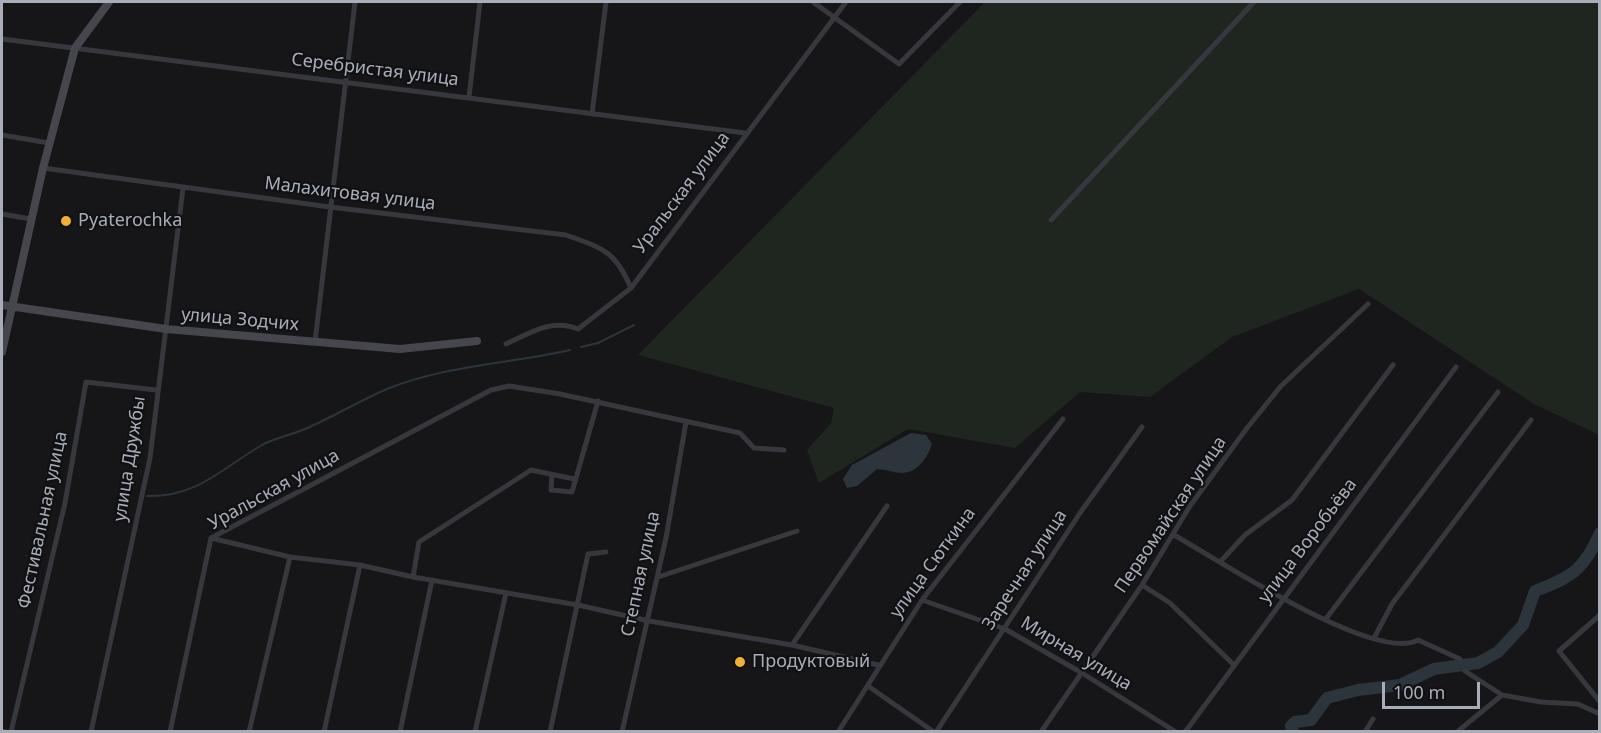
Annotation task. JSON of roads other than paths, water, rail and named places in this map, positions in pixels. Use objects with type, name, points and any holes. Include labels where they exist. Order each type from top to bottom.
[{"type":"street","points":[[2,352],[49,143],[75,48],[109,2]]},
{"type":"street","points":[[315,342],[355,2]]},
{"type":"street","points":[[469,97],[480,2]]},
{"type":"street","points":[[592,114],[606,2]]},
{"type":"street","points":[[813,2],[899,64],[960,2]]},
{"type":"street","name":"Уральская улица","points":[[506,344],[547,325],[566,324],[578,329],[631,288],[846,2]]},
{"type":"street","points":[[1051,220],[1254,2]]},
{"type":"street","name":"Серебристая улица","points":[[2,39],[745,134]]},
{"type":"street","points":[[2,135],[49,143]]},
{"type":"street","name":"Малахитовая улица","points":[[43,168],[330,207],[566,235],[599,247],[621,264],[631,288]]},
{"type":"street","name":"улица Дружбы","points":[[92,732],[150,458],[156,390],[166,329],[183,188]]},
{"type":"street","points":[[2,214],[31,219]]},
{"type":"street","name":"Первомайская улица","points":[[1041,732],[1142,585],[1190,506],[1281,386],[1368,304]]},
{"type":"street","name":"улица Зодчих","points":[[2,305],[166,329],[400,349],[477,341]]},
{"type":"street","points":[[1221,561],[1245,535],[1292,500],[1393,365]]},
{"type":"street","name":"улица Воробьёва","points":[[1185,732],[1456,367]]},
{"type":"street","name":"Фестивальная улица","points":[[11,732],[64,503],[86,382],[156,390]]},
{"type":"street","name":"Уральская улица","points":[[170,732],[211,538],[491,390],[509,386],[598,401]]},
{"type":"street","points":[[1325,620],[1498,392]]},
{"type":"street","points":[[552,475],[551,490],[572,492],[598,401],[740,433],[754,448],[784,450]]},
{"type":"street","name":"улица Сюткина","points":[[837,732],[922,600],[1063,419]]},
{"type":"street","points":[[1374,638],[1392,604],[1531,420]]},
{"type":"street","name":"Степная улица","points":[[622,732],[658,578],[686,422]]},
{"type":"street","name":"Заречная улица","points":[[935,732],[1080,513],[1142,427]]},
{"type":"street","points":[[413,577],[419,542],[531,470],[574,479]]},
{"type":"street","points":[[792,645],[887,506]]},
{"type":"street","points":[[658,578],[797,531]]},
{"type":"street","points":[[1174,535],[1221,561],[1283,601],[1325,620],[1374,638],[1410,645],[1418,640],[1460,659]]},
{"type":"street","points":[[211,538],[290,557],[360,566],[579,604],[649,621],[792,645],[879,665]]},
{"type":"street","points":[[550,732],[588,554],[606,552]]},
{"type":"street","points":[[249,732],[290,557]]},
{"type":"street","points":[[324,732],[360,566]]},
{"type":"street","points":[[400,732],[432,580]]},
{"type":"street","points":[[1142,585],[1170,603],[1234,665]]},
{"type":"street","points":[[475,732],[506,593]]},
{"type":"street","name":"Мирная улица","points":[[922,600],[1005,629],[1082,673],[1176,732]]},
{"type":"street","points":[[1599,615],[1559,651],[1599,702]]},
{"type":"street","points":[[1465,670],[1502,695],[1541,702],[1578,704],[1599,714]]},
{"type":"street","points":[[868,686],[935,732]]},
{"type":"street","points":[[1456,732],[1502,695]]},
{"type":"street","points":[[1365,732],[1373,719]]},
{"type":"waterway","points":[[581,347],[598,343],[634,325]]},
{"type":"waterway","points":[[147,496],[181,492],[209,480],[272,440],[305,429],[387,389],[409,381],[455,370],[570,350]]},
{"type":"waterway","points":[[1293,732],[1291,726],[1295,722],[1311,720],[1327,698],[1358,690],[1400,685],[1434,669],[1478,663],[1498,652],[1523,625],[1535,591],[1575,571],[1588,556],[1600,533]]},
{"type":"place","name":"Pyaterochka","points":[[66,221]]},
{"type":"place","name":"Продуктовый","points":[[740,662]]}]
